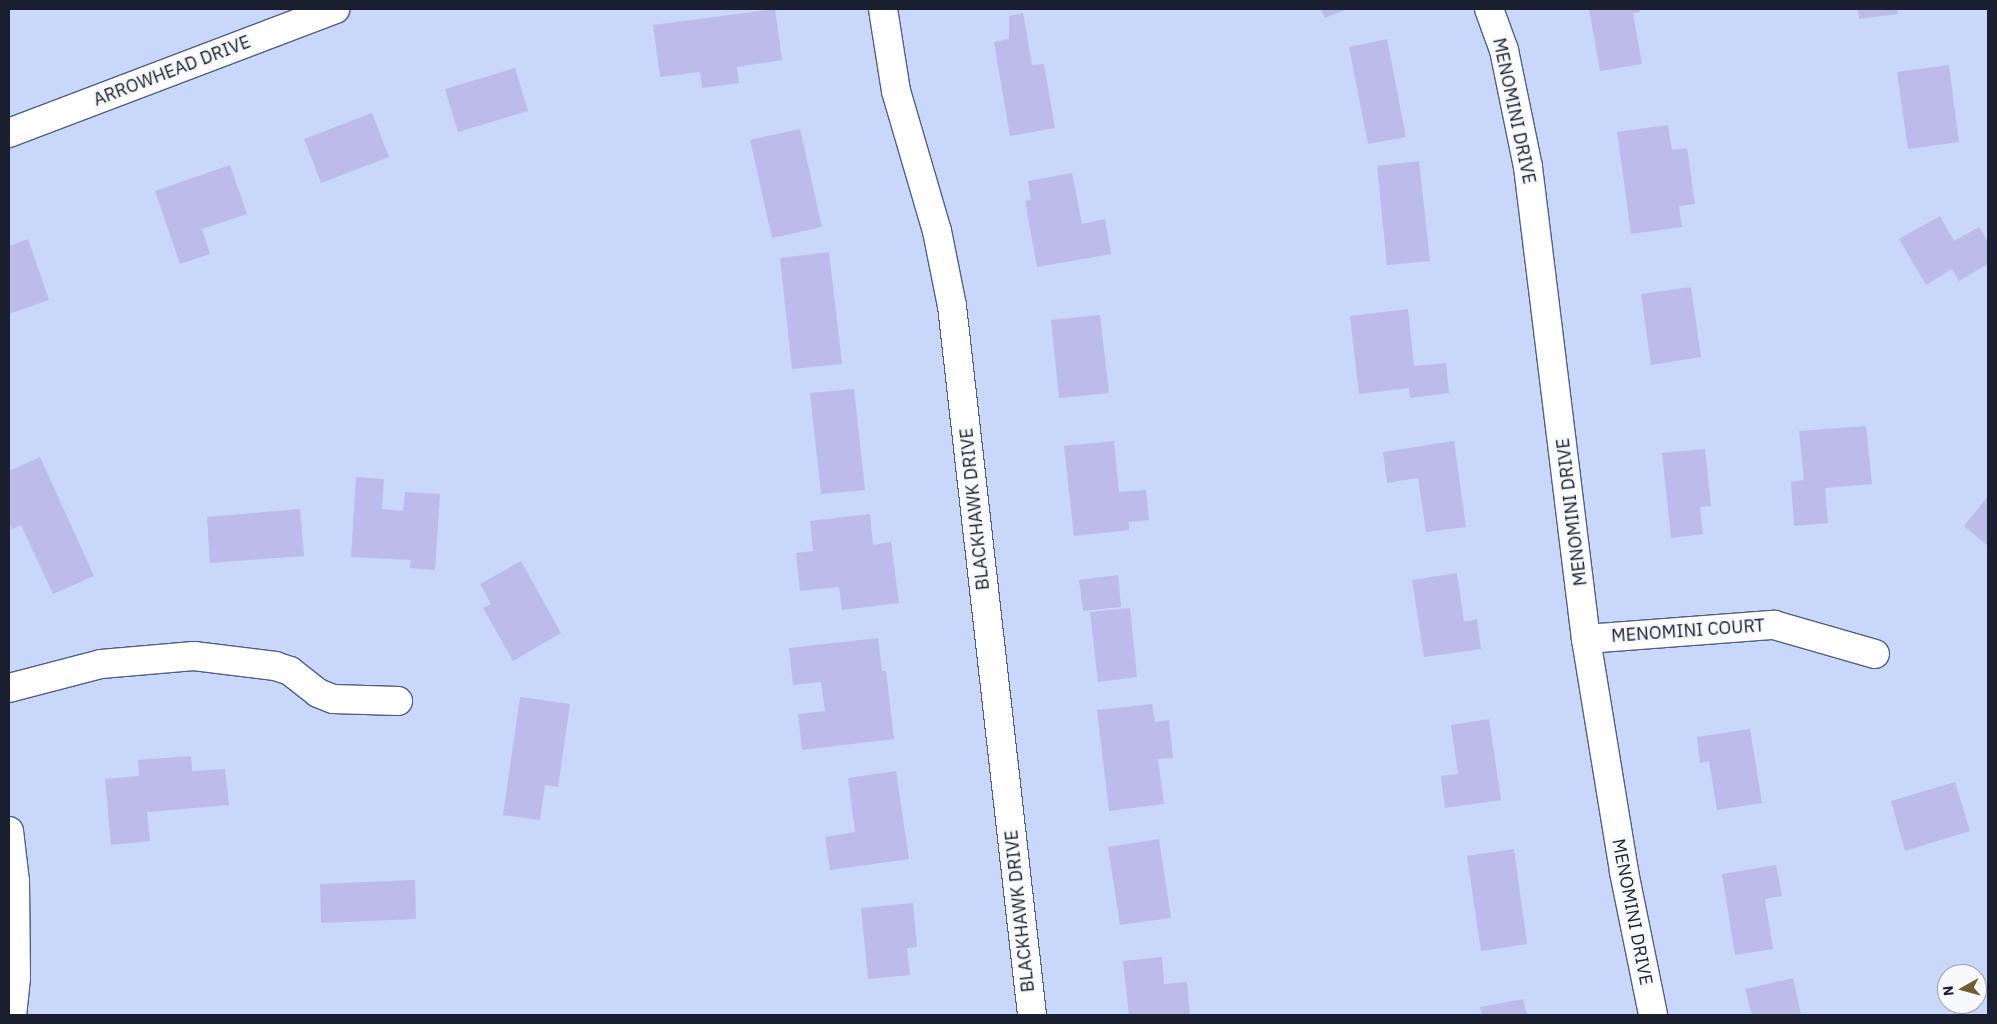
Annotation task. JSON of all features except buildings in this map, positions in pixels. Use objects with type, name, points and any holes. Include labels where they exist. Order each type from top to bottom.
[{"type":"street","name":"BLACKHAWK DRIVE","points":[[883,9],[896,91],[937,231],[952,306],[1032,1015]]},
{"type":"street","name":"MENOMINI DRIVE","points":[[1489,9],[1504,50],[1528,167],[1586,639],[1624,872],[1653,1015]]},
{"type":"street","name":"ARROWHEAD DRIVE","points":[[9,133],[318,12]]},
{"type":"street","name":"MENOMINI COURT","points":[[1586,639],[1774,625],[1875,654]]},
{"type":"street","points":[[9,688],[101,664],[194,656],[275,666],[290,671],[318,693],[333,699],[398,701]]},
{"type":"street","points":[[9,832],[15,881],[16,978],[12,1015]]}]
